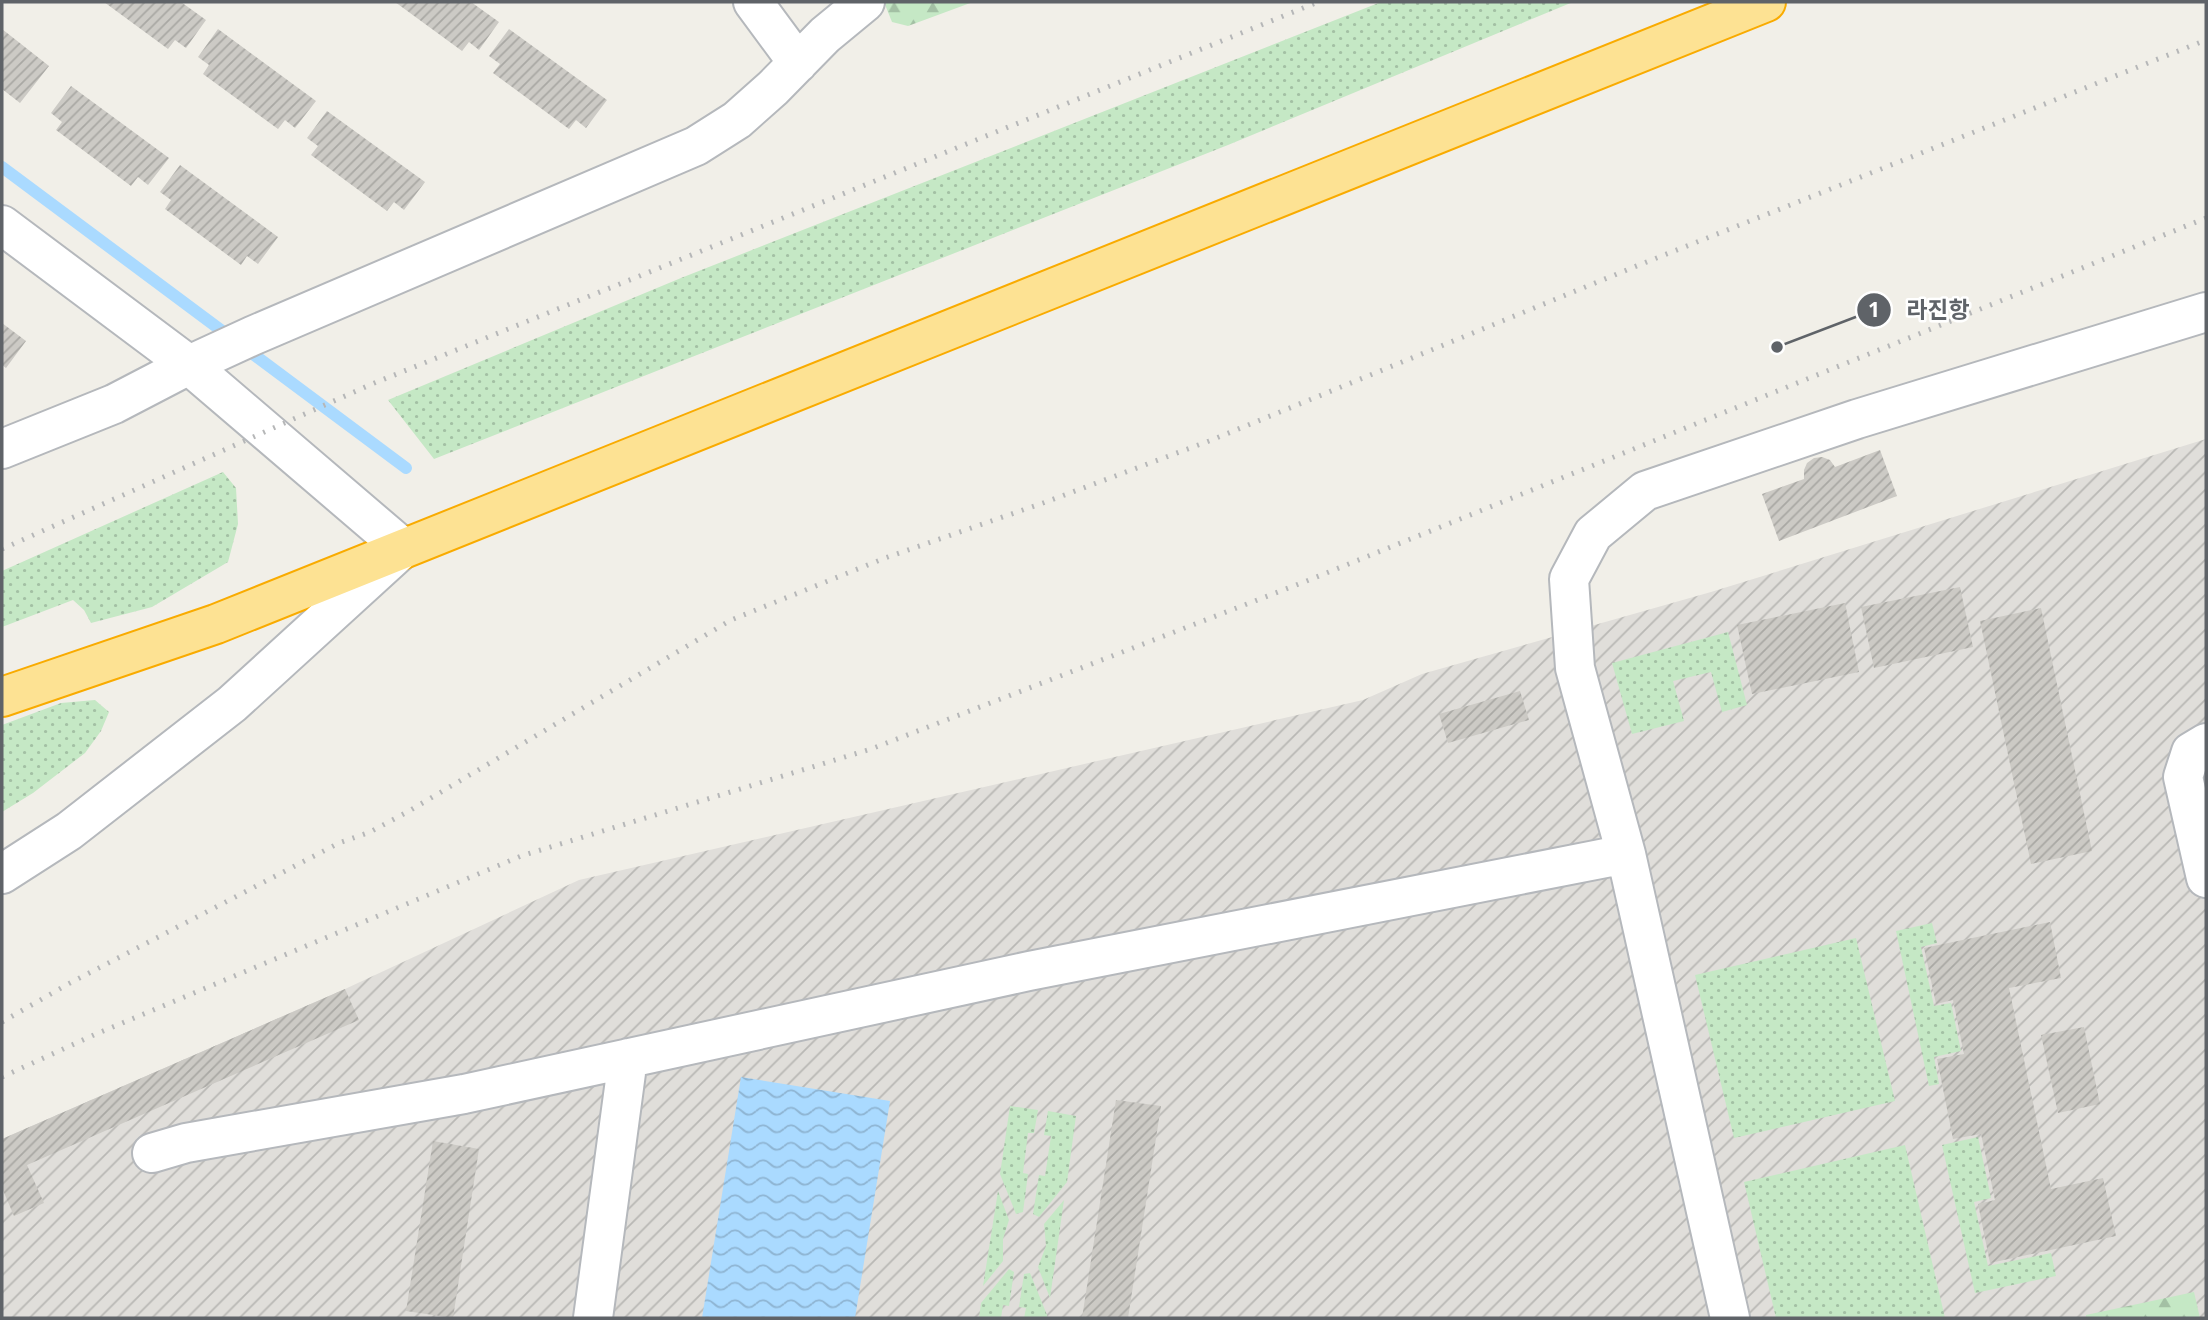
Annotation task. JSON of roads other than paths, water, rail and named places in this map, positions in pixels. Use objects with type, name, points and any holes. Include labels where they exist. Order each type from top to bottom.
[{"type":"highway","points":[[2,697],[216,624],[1766,2]]},
{"type":"street","points":[[753,2],[798,64]]},
{"type":"street","points":[[2,449],[114,404],[239,342],[696,146],[737,120],[773,89],[825,35],[865,2]]},
{"type":"street","points":[[2,225],[189,365],[403,548],[232,704],[69,831],[2,874]]},
{"type":"street","points":[[1730,1318],[1626,854],[1575,668],[1569,579],[1593,534],[1646,491],[1857,419],[2206,312]]},
{"type":"street","points":[[2206,743],[2191,752],[2183,777],[2206,878]]},
{"type":"street","points":[[152,1153],[186,1143],[464,1094],[1029,971],[1626,854]]},
{"type":"street","points":[[593,1318],[628,1058]]},
{"type":"water","points":[[741,1077],[890,1101],[855,1318],[702,1318]]},
{"type":"waterway","points":[[2,167],[406,468]]},
{"type":"railway","points":[[2,549],[372,384],[1318,2]]},
{"type":"railway","points":[[2,1022],[68,984],[339,843],[370,832],[409,811],[731,620],[885,558],[1209,441],[1639,265],[2206,40]]},
{"type":"railway","points":[[2,1077],[96,1034],[521,856],[871,749],[1304,582],[2206,218]]},
{"type":"place","name":"라진항","points":[[1777,347]]}]
